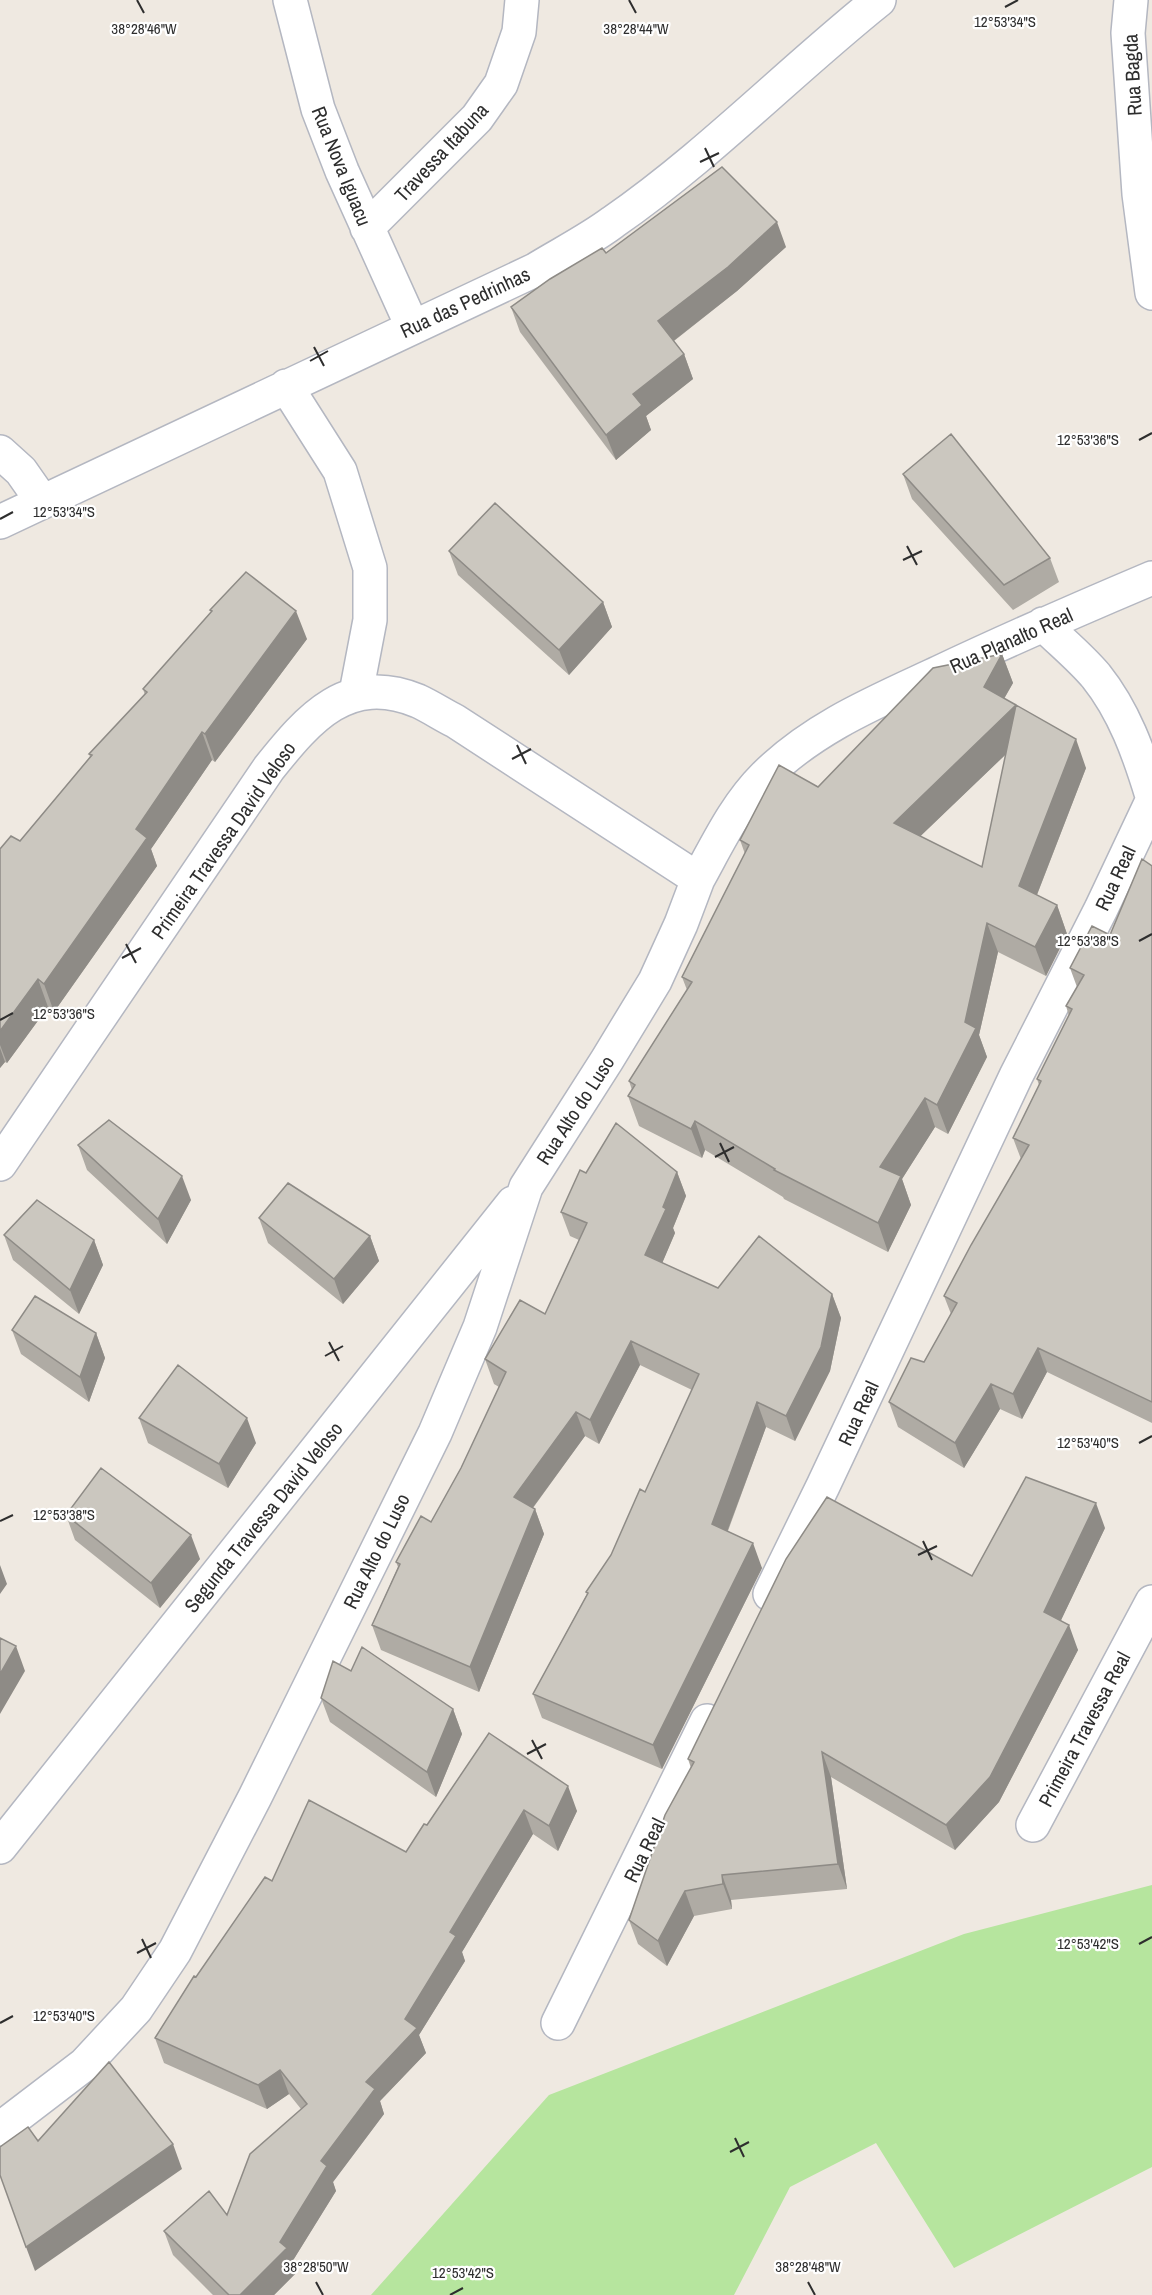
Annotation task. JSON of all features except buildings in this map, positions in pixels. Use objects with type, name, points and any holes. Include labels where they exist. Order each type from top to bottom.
[{"type":"street","name":"Rua Nova Iguacu","points":[[290,0],[318,109],[367,228],[412,326]]},
{"type":"street","name":"Travessa Itabuna","points":[[367,228],[477,118],[501,84],[519,32],[522,0]]},
{"type":"street","name":"Rua das Pedrinhas","points":[[0,522],[412,326],[536,270],[613,223],[685,167],[828,41],[879,0]]},
{"type":"street","name":"Rua Bagda","points":[[1131,0],[1128,33],[1139,194],[1152,293]]},
{"type":"street","points":[[286,386],[340,471],[370,568],[370,620],[356,693]]},
{"type":"street","points":[[0,452],[21,471],[42,501]]},
{"type":"street","name":"Rua Planalto Real","points":[[698,879],[733,814],[764,776],[806,741],[855,711],[1043,624],[1152,578]]},
{"type":"street","points":[[1043,624],[1095,675],[1122,715],[1139,753],[1152,796]]},
{"type":"street","name":"Primeira Travessa David Veloso","points":[[0,1164],[269,768],[292,738],[314,718],[335,703],[356,693],[387,693],[418,701],[698,879]]},
{"type":"street","name":"Rua Real","points":[[760,1615],[824,1486],[1016,1076],[1101,909],[1152,801]]},
{"type":"street","name":"Rua Alto do Luso","points":[[0,2129],[85,2064],[136,2009],[175,1950],[255,1797],[435,1433],[480,1327],[526,1186],[649,991],[681,924],[698,879]]},
{"type":"street","name":"Segunda Travessa David Veloso","points":[[0,1847],[526,1186]]},
{"type":"street","name":"Primeira Travessa Real","points":[[1033,1825],[1152,1602]]},
{"type":"street","name":"Rua Real","points":[[558,2023],[723,1690]]},
{"type":"green space","points":[[1152,1885],[1152,2167],[954,2268],[876,2143],[790,2187],[734,2295],[371,2295],[549,2095],[964,1934]]}]
